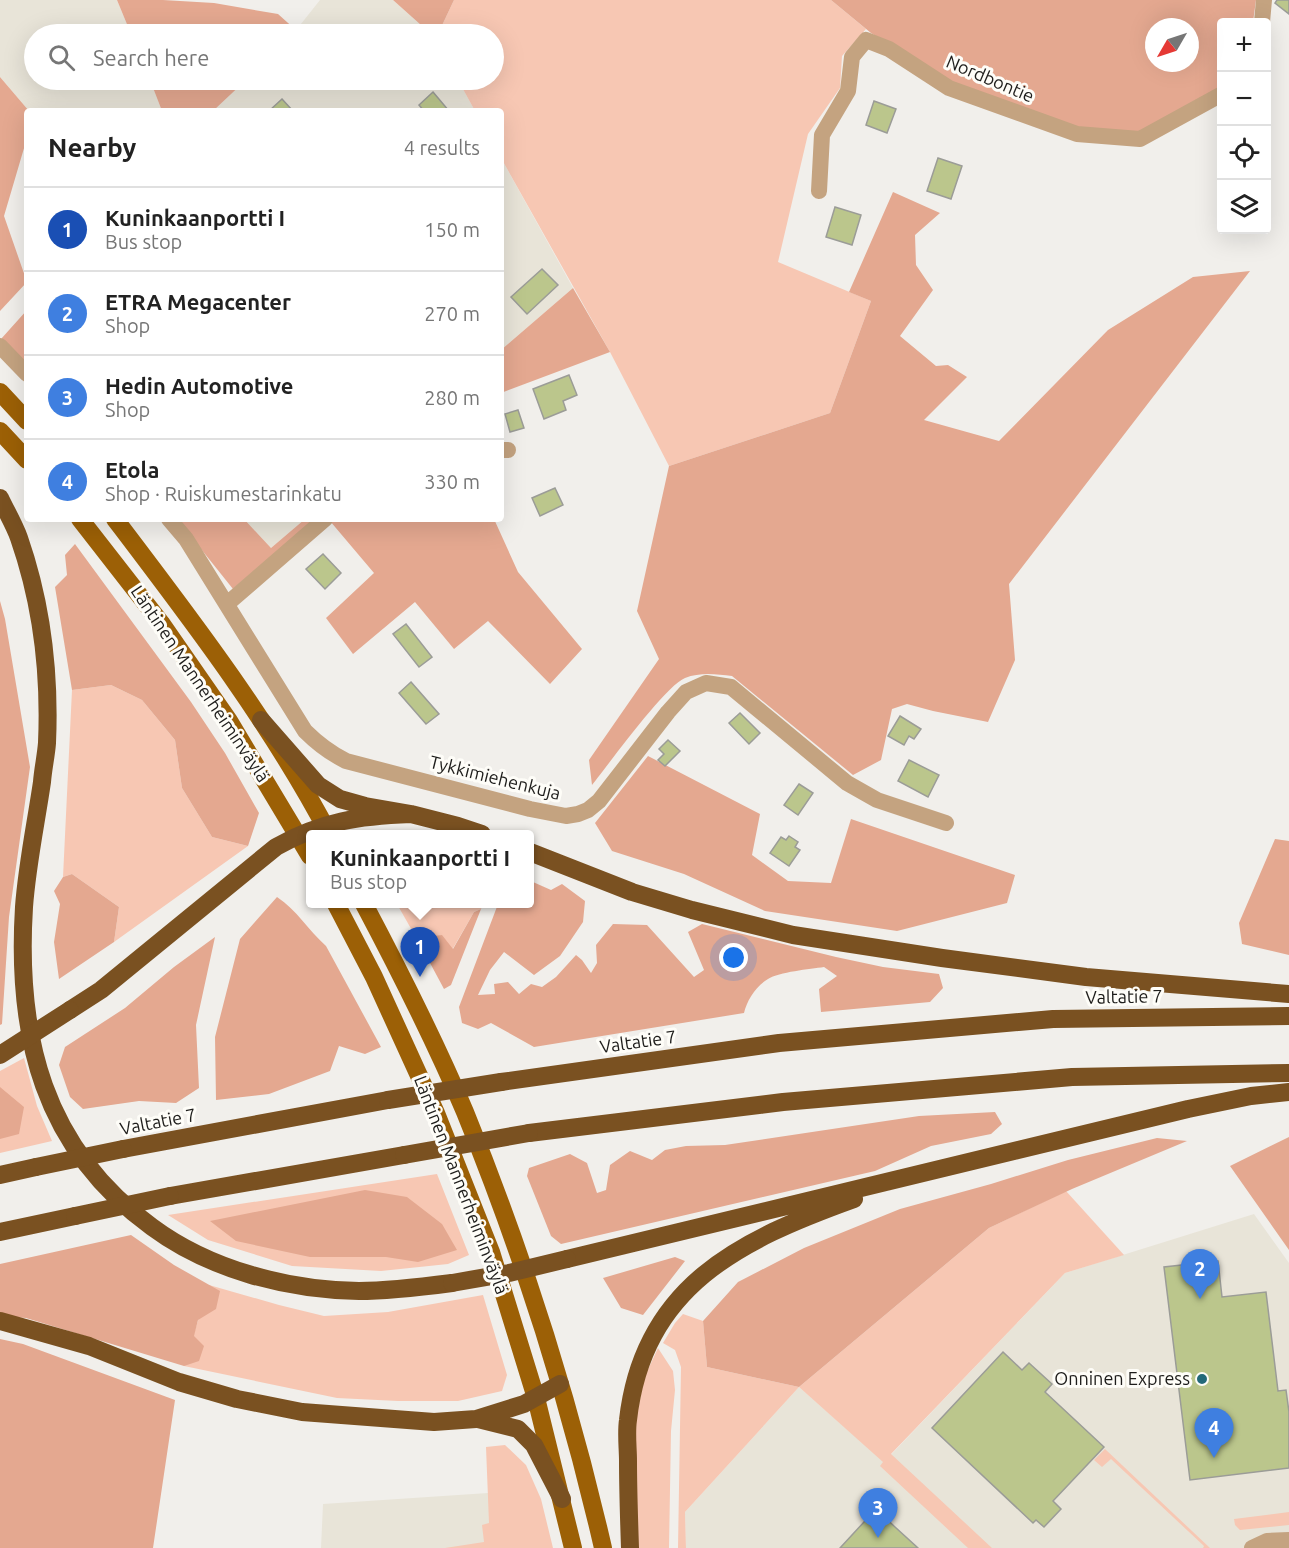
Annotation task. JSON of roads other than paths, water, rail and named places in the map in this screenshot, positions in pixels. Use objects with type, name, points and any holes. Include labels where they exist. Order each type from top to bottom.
[{"type":"highway","points":[[0,498],[18,536],[33,589],[46,660],[47,745],[24,906],[23,971],[28,1023],[38,1072],[71,1144],[98,1180],[129,1210],[159,1233],[191,1252],[235,1269],[314,1288],[360,1291],[407,1289],[452,1283],[509,1273],[1188,1109],[1251,1096],[1289,1092]]},
{"type":"highway","points":[[261,720],[318,785],[340,799],[411,814],[470,830]]},
{"type":"highway","points":[[326,830],[353,817],[411,814]]},
{"type":"highway","points":[[0,1055],[119,976],[276,847],[299,834],[306,833]]},
{"type":"highway","points":[[534,854],[632,892],[692,910],[793,935],[1086,977],[1289,994]]},
{"type":"highway","name":"Valtatie 7","points":[[0,1175],[123,1149],[388,1100],[779,1043],[1053,1019],[1289,1016]]},
{"type":"highway","points":[[0,1232],[170,1196],[529,1133],[783,1102],[1072,1077],[1289,1073]]},
{"type":"highway","points":[[630,1548],[627,1422],[634,1383],[644,1353],[676,1303],[711,1267],[743,1246],[785,1225],[968,1161]]},
{"type":"highway","points":[[0,1321],[89,1346],[179,1382],[237,1399],[302,1412],[434,1422],[476,1419],[510,1410],[560,1384]]},
{"type":"highway","points":[[476,1419],[518,1429],[534,1445],[562,1499]]},
{"type":"main road","points":[[0,392],[24,418]]},
{"type":"main road","points":[[0,431],[24,457]]},
{"type":"main road","name":"Läntinen Mannerheiminväylä","points":[[82,522],[161,622],[229,721],[306,848]]},
{"type":"main road","name":"Läntinen Mannerheiminväylä","points":[[117,522],[261,720],[326,830]]},
{"type":"main road","name":"Läntinen Mannerheiminväylä","points":[[339,908],[375,977],[436,1113],[491,1252],[536,1398],[573,1548]]},
{"type":"main road","name":"Läntinen Mannerheiminväylä","points":[[367,908],[410,992],[465,1112],[515,1247],[560,1384],[589,1486],[603,1548]]},
{"type":"street","points":[[1262,18],[1264,0]]},
{"type":"street","name":"Nordbontie","points":[[819,191],[822,135],[848,91],[852,57],[866,40],[889,49],[950,88],[1077,134],[1140,139],[1217,96]]},
{"type":"street","points":[[0,346],[24,371]]},
{"type":"street","name":"Tykkimiehenkuja","points":[[172,522],[186,539],[306,731],[333,755],[346,761],[530,809],[566,816],[578,814],[588,810],[599,801],[686,692],[706,683],[731,687],[847,783],[877,800],[946,823]]},
{"type":"street","points":[[227,604],[322,522]]},
{"type":"street","points":[[1252,1548],[1267,1541],[1289,1540]]},
{"type":"place","name":"Kuninkaanportti I","points":[[420,977]]},
{"type":"place","name":"ETRA Megacenter","points":[[1200,1299]]},
{"type":"place","name":"Onninen Express","points":[[1202,1379]]},
{"type":"place","name":"Etola","points":[[1214,1458]]},
{"type":"place","name":"Hedin Automotive","points":[[878,1538]]}]
